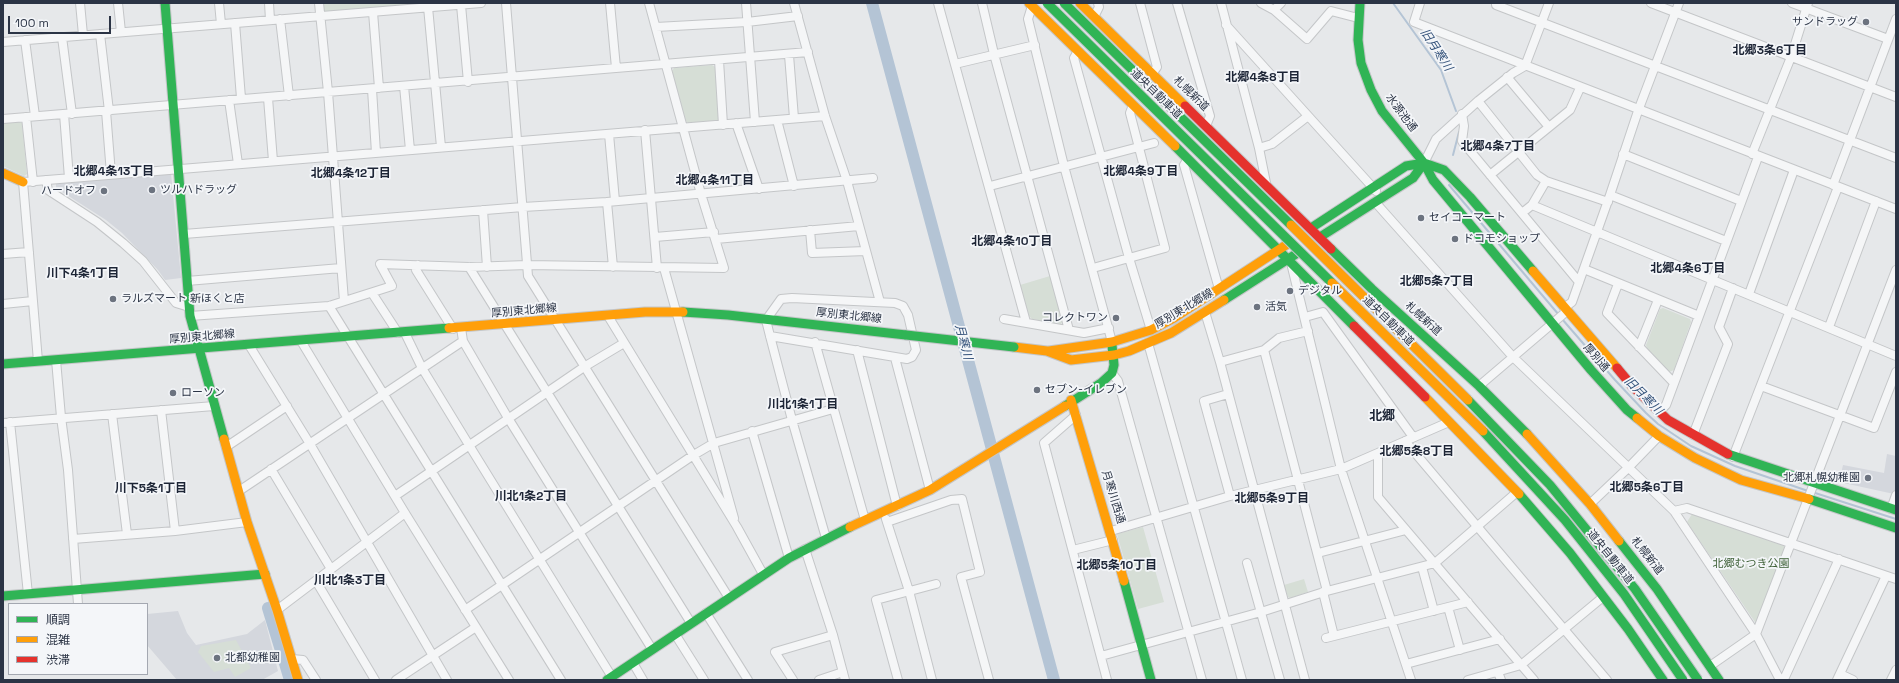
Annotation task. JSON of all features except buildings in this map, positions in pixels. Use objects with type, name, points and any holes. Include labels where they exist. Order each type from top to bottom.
[{"type":"main road","points":[[165,3],[190,312],[214,406],[247,522],[277,610],[298,680]]},
{"type":"main road","name":"道央自動車道","points":[[1047,3],[1492,440],[1565,520],[1624,594],[1684,680]]},
{"type":"main road","name":"道央自動車道","points":[[1064,3],[1499,431],[1576,516],[1635,589],[1698,680]]},
{"type":"main road","name":"札幌新道","points":[[1080,3],[1372,289],[1478,386],[1539,446],[1590,504],[1657,589],[1719,680]]},
{"type":"main road","name":"水源池通","points":[[1360,3],[1358,40],[1361,63],[1371,90],[1382,111],[1424,163]]},
{"type":"main road","points":[[1030,4],[1188,159],[1278,251],[1288,259],[1517,492],[1570,553],[1628,629],[1663,680]]},
{"type":"main road","points":[[1311,228],[1406,166],[1424,163]]},
{"type":"main road","points":[[1320,237],[1413,178],[1424,163]]},
{"type":"main road","name":"厚別通","points":[[1424,163],[1444,170],[1470,197],[1565,311],[1632,386],[1668,420],[1733,457],[1896,528]]},
{"type":"main road","name":"厚別通","points":[[1424,163],[1433,180],[1554,322],[1591,370],[1622,404],[1658,436],[1695,458],[1742,480],[1811,491],[1893,510]]},
{"type":"main road","points":[[3,173],[23,182]]},
{"type":"main road","name":"厚別東北郷線","points":[[1047,352],[1112,342],[1151,330],[1219,289],[1311,228]]},
{"type":"main road","name":"厚別東北郷線","points":[[3,364],[504,324],[677,312],[766,320],[1014,347],[1047,352],[1071,360],[1114,355],[1171,333],[1320,237]]},
{"type":"main road","points":[[1402,334],[1436,359],[1491,409],[1548,468],[1608,538],[1649,590],[1712,680]]},
{"type":"main road","points":[[609,678],[789,558],[826,538],[930,490],[1101,382],[1112,373],[1114,355],[1112,342]]},
{"type":"main road","points":[[1398,348],[1425,385],[1546,512],[1615,594],[1672,680]]},
{"type":"main road","name":"月寒川西通","points":[[1071,400],[1111,531],[1151,680]]},
{"type":"main road","points":[[3,596],[265,574]]},
{"type":"street","points":[[80,3],[83,36]]},
{"type":"street","points":[[118,3],[121,32]]},
{"type":"street","points":[[219,3],[221,24]]},
{"type":"street","points":[[269,3],[270,20]]},
{"type":"street","points":[[319,3],[328,92],[344,301]]},
{"type":"street","points":[[3,42],[481,3]]},
{"type":"street","points":[[506,3],[528,276],[729,598]]},
{"type":"street","points":[[610,3],[616,68]]},
{"type":"street","points":[[46,180],[48,190],[97,222],[123,243],[143,261],[176,303],[190,312],[329,306],[392,286],[380,264],[469,267],[527,265],[724,268],[701,194],[649,3]]},
{"type":"street","points":[[746,3],[756,122]]},
{"type":"street","points":[[794,3],[825,116],[847,181],[880,302]]},
{"type":"street","points":[[938,3],[990,186],[1026,322]]},
{"type":"street","points":[[982,3],[994,54],[1069,330]]},
{"type":"street","points":[[1094,16],[1099,7],[1098,3]]},
{"type":"street","points":[[1140,3],[1157,67],[1152,74]]},
{"type":"street","points":[[1177,3],[1210,116],[1206,126]]},
{"type":"street","points":[[1221,3],[1259,148],[1267,186]]},
{"type":"street","points":[[1261,3],[1274,10],[1306,39],[1331,10],[1358,18]]},
{"type":"street","points":[[1274,10],[1281,3]]},
{"type":"street","points":[[1420,3],[1414,22],[1638,111],[1896,209]]},
{"type":"street","points":[[1496,3],[1496,5],[1542,21],[1896,158]]},
{"type":"street","points":[[1424,163],[1436,139],[1462,114],[1508,77],[1525,66],[1548,3]]},
{"type":"street","points":[[1651,3],[1896,97]]},
{"type":"street","points":[[1478,386],[1554,322],[1572,302],[1609,199],[1638,111],[1680,3]]},
{"type":"street","points":[[1792,3],[1807,6],[1888,39]]},
{"type":"street","points":[[1030,4],[1028,19],[1064,166],[1112,342]]},
{"type":"street","points":[[461,5],[468,82]]},
{"type":"street","points":[[1659,412],[1666,405],[1741,201],[1769,110],[1791,57],[1807,6]]},
{"type":"street","points":[[428,7],[441,147]]},
{"type":"street","points":[[373,12],[376,153]]},
{"type":"street","points":[[656,28],[747,22],[798,16]]},
{"type":"street","points":[[280,19],[289,96]]},
{"type":"street","points":[[1733,457],[1790,312],[1850,141],[1896,19]]},
{"type":"street","points":[[235,23],[241,98]]},
{"type":"street","points":[[1226,25],[1373,188],[1378,200],[1513,357],[1630,467],[1674,511],[1756,634],[1781,680],[1785,677],[1839,559]]},
{"type":"street","points":[[100,34],[111,174]]},
{"type":"street","points":[[62,37],[68,114],[69,178]]},
{"type":"street","points":[[25,40],[33,182]]},
{"type":"street","points":[[955,64],[1035,45]]},
{"type":"street","points":[[1078,51],[1074,58],[1128,258],[1151,330]]},
{"type":"street","points":[[3,119],[107,111],[173,103],[241,98],[268,98],[468,82],[512,76],[789,55],[808,52]]},
{"type":"street","points":[[789,55],[794,118]]},
{"type":"street","points":[[719,60],[723,124]]},
{"type":"street","points":[[1508,77],[1549,127]]},
{"type":"street","points":[[404,86],[410,150]]},
{"type":"street","points":[[1490,175],[1570,110],[1580,88]]},
{"type":"street","points":[[268,98],[273,161]]},
{"type":"street","points":[[229,100],[238,164]]},
{"type":"street","points":[[1478,101],[1537,175],[1546,181],[1609,199],[1726,241]]},
{"type":"street","points":[[1093,268],[1165,248],[1130,113],[1133,105]]},
{"type":"street","points":[[1462,114],[1464,126],[1462,141],[1579,282]]},
{"type":"street","points":[[38,361],[23,182],[178,168],[825,116]]},
{"type":"street","points":[[1259,148],[1272,144],[1308,116]]},
{"type":"street","points":[[777,120],[794,186]]},
{"type":"street","points":[[736,124],[759,190]]},
{"type":"street","points":[[646,130],[655,237],[661,268],[677,312],[737,527]]},
{"type":"street","points":[[609,134],[613,267]]},
{"type":"street","points":[[990,186],[1154,143]]},
{"type":"street","points":[[1623,154],[1741,201]]},
{"type":"street","points":[[1188,159],[1184,166],[1219,289]]},
{"type":"street","points":[[1749,294],[1794,170]]},
{"type":"street","points":[[184,234],[523,207],[611,202],[651,197],[759,190],[873,178]]},
{"type":"street","points":[[1522,213],[1532,205],[1546,181]]},
{"type":"street","points":[[1829,327],[1876,201]]},
{"type":"street","points":[[1532,205],[1896,356]]},
{"type":"street","points":[[483,210],[487,266]]},
{"type":"street","points":[[655,237],[715,236],[859,226]]},
{"type":"street","points":[[810,230],[812,253],[866,250]]},
{"type":"street","points":[[3,254],[29,252]]},
{"type":"street","points":[[1288,259],[1294,272],[1341,468],[1411,680]]},
{"type":"street","points":[[418,266],[416,270],[457,328],[508,418],[652,649]]},
{"type":"street","points":[[469,267],[691,623]]},
{"type":"street","points":[[187,281],[341,268]]},
{"type":"street","points":[[1584,269],[1699,316]]},
{"type":"street","points":[[1710,666],[1756,634],[1896,270]]},
{"type":"street","points":[[1618,284],[1607,313],[1674,382]]},
{"type":"street","points":[[1693,435],[1728,344],[1719,327],[1733,288]]},
{"type":"street","points":[[372,293],[401,333],[609,678]]},
{"type":"street","points":[[770,336],[815,342],[907,359],[915,354],[916,350],[908,315],[903,306],[895,303],[781,299],[766,320],[770,336],[792,420],[826,538]]},
{"type":"street","points":[[1640,347],[1658,300]]},
{"type":"street","points":[[3,304],[33,301]]},
{"type":"street","points":[[329,306],[561,680]]},
{"type":"street","points":[[1205,312],[1220,362],[1305,680]]},
{"type":"street","points":[[1305,317],[1323,312],[1413,437]]},
{"type":"street","points":[[608,316],[692,456],[737,527],[763,574]]},
{"type":"street","points":[[1004,319],[1084,333],[1108,328]]},
{"type":"street","points":[[1220,362],[1264,350],[1279,338],[1308,331]]},
{"type":"street","points":[[301,341],[405,513],[509,680]]},
{"type":"street","points":[[239,491],[463,341]]},
{"type":"street","points":[[815,342],[865,520]]},
{"type":"street","points":[[395,496],[584,367],[624,343]]},
{"type":"street","points":[[1148,343],[1227,621],[1242,680]]},
{"type":"street","points":[[249,345],[310,444],[448,680]]},
{"type":"street","points":[[857,350],[897,506]]},
{"type":"street","points":[[1264,350],[1318,553],[1325,592],[1330,637],[1468,602]]},
{"type":"street","points":[[895,358],[930,490]]},
{"type":"street","points":[[56,360],[61,418],[68,470],[78,603]]},
{"type":"street","points":[[1761,386],[1874,428],[1896,372]]},
{"type":"street","points":[[1112,373],[1118,381],[1202,680]]},
{"type":"street","points":[[1228,394],[1204,401],[1230,496]]},
{"type":"street","points":[[28,594],[7,422],[214,406]]},
{"type":"street","points":[[226,447],[287,406]]},
{"type":"street","points":[[466,610],[692,456],[714,443],[833,409]]},
{"type":"street","points":[[161,410],[175,531]]},
{"type":"street","points":[[112,414],[127,534]]},
{"type":"street","points":[[1076,415],[1044,443],[1107,680]]},
{"type":"street","points":[[1111,531],[1230,496],[1341,468],[1449,422]]},
{"type":"street","points":[[752,431],[789,558]]},
{"type":"street","points":[[1590,504],[1630,467],[1658,436]]},
{"type":"street","points":[[1404,441],[1607,680]]},
{"type":"street","points":[[1378,453],[1378,497],[1534,680]]},
{"type":"street","points":[[271,469],[331,569]]},
{"type":"street","points":[[1101,656],[1261,612],[1325,592],[1435,564],[1517,492]]},
{"type":"street","points":[[1893,510],[1896,495]]},
{"type":"street","points":[[887,522],[952,500],[962,499],[980,572],[961,578],[988,680]]},
{"type":"street","points":[[1674,511],[1687,508],[1792,542],[1896,579]]},
{"type":"street","points":[[884,512],[909,591],[932,680]]},
{"type":"street","points":[[277,610],[405,513]]},
{"type":"street","points":[[73,539],[175,531],[247,522]]},
{"type":"street","points":[[1318,553],[1406,530]]},
{"type":"street","points":[[1073,550],[1113,540]]},
{"type":"street","points":[[805,549],[833,635],[844,676],[819,680]]},
{"type":"street","points":[[1246,563],[1280,680]]},
{"type":"street","points":[[1422,567],[1434,611]]},
{"type":"street","points":[[1853,680],[1839,677],[1886,576]]},
{"type":"street","points":[[316,581],[375,680]]},
{"type":"street","points":[[898,680],[876,600],[936,584]]},
{"type":"street","points":[[1468,680],[1522,665],[1565,630],[1603,596]]},
{"type":"street","points":[[1448,607],[1460,650]]},
{"type":"street","points":[[706,613],[748,680]]},
{"type":"street","points":[[396,680],[476,627]]},
{"type":"street","points":[[675,634],[704,680]]},
{"type":"street","points":[[793,680],[775,652],[833,635]]},
{"type":"street","points":[[1406,664],[1500,639]]},
{"type":"street","points":[[292,659],[303,660],[316,680]]},
{"type":"street","points":[[632,663],[643,680]]},
{"type":"street","points":[[1892,680],[1896,670]]},
{"type":"street","points":[[1498,672],[1501,680]]},
{"type":"shaded area","points":[[171,173],[181,278],[165,280],[158,270],[122,233],[106,220],[56,188],[56,183]]},
{"type":"shaded area","name":"北郷札幌幼稚園","points":[[1887,454],[1896,456],[1896,487],[1894,494],[1839,482],[1843,465],[1884,473]]},
{"type":"shaded area","name":"北都幼稚園","points":[[178,611],[187,633],[196,645],[247,634],[265,620],[278,671],[262,680],[177,680],[148,646],[148,614]]},
{"type":"green space","points":[[323,3],[444,3],[324,14]]},
{"type":"green space","points":[[712,65],[715,67],[719,118],[717,121],[688,123],[686,121],[672,71],[674,68]]},
{"type":"green space","points":[[19,121],[22,123],[27,174],[24,176],[3,166],[3,122]]},
{"type":"green space","points":[[1050,276],[1063,321],[1061,324],[1032,319],[1029,316],[1020,285]]},
{"type":"green space","points":[[1663,308],[1690,319],[1691,322],[1674,370],[1669,372],[1646,345],[1660,309]]},
{"type":"green space","name":"北郷むつき公園","points":[[1692,514],[1786,546],[1757,625],[1687,522]]},
{"type":"green space","points":[[1143,527],[1164,602],[1138,609],[1117,534]]},
{"type":"green space","points":[[1304,579],[1308,592],[1290,598],[1288,597],[1284,585]]},
{"type":"green space","points":[[236,640],[251,668],[235,677],[229,668],[214,672],[198,652],[201,646]]},
{"type":"waterway","name":"月寒川","points":[[872,3],[1054,680]]},
{"type":"waterway","name":"旧月寒川","points":[[1393,3],[1441,70],[1456,111]]},
{"type":"waterway","name":"旧月寒川","points":[[1453,155],[1459,132]]},
{"type":"waterway","name":"旧月寒川","points":[[1449,185],[1559,315]]},
{"type":"waterway","name":"旧月寒川","points":[[1562,319],[1615,380],[1658,424],[1691,446],[1735,466],[1808,491]]},
{"type":"waterway","name":"旧月寒川","points":[[1812,492],[1896,519]]},
{"type":"waterway","points":[[268,608],[290,680]]},
{"type":"traffic: fast","points":[[165,3],[190,316],[224,439]]},
{"type":"traffic: fast","points":[[1047,3],[1332,283]]},
{"type":"traffic: fast","points":[[1064,3],[1291,225]]},
{"type":"traffic: fast","points":[[1360,3],[1358,40],[1361,63],[1371,90],[1382,111],[1424,163],[1433,180],[1591,370],[1627,410],[1637,418]]},
{"type":"traffic: fast","points":[[1175,146],[1354,326]]},
{"type":"traffic: fast","points":[[1311,228],[1406,166],[1424,163],[1444,170],[1470,197],[1533,271]]},
{"type":"traffic: fast","points":[[1320,237],[1413,178],[1424,163]]},
{"type":"traffic: fast","points":[[1331,249],[1372,289],[1479,386],[1527,434]]},
{"type":"traffic: fast","points":[[1224,300],[1296,254]]},
{"type":"traffic: fast","points":[[683,312],[728,315],[906,335]]},
{"type":"traffic: fast","points":[[3,364],[449,328]]},
{"type":"traffic: fast","points":[[906,335],[1014,347]]},
{"type":"traffic: fast","points":[[1065,406],[1101,383],[1112,373],[1114,365],[1112,345]]},
{"type":"traffic: fast","points":[[1468,400],[1550,485],[1635,589],[1698,680]]},
{"type":"traffic: fast","points":[[1483,431],[1565,520],[1624,594],[1683,680]]},
{"type":"traffic: fast","points":[[1728,454],[1896,510]]},
{"type":"traffic: fast","points":[[1519,494],[1570,553],[1628,629],[1663,680]]},
{"type":"traffic: fast","points":[[1809,499],[1896,528]]},
{"type":"traffic: fast","points":[[607,680],[789,558],[850,527]]},
{"type":"traffic: fast","points":[[1619,541],[1657,589],[1719,680]]},
{"type":"traffic: fast","points":[[3,596],[265,574]]},
{"type":"traffic: fast","points":[[1124,581],[1151,680]]},
{"type":"traffic: slow","points":[[1029,3],[1175,146]]},
{"type":"traffic: slow","points":[[1080,3],[1185,106]]},
{"type":"traffic: slow","points":[[3,173],[23,182]]},
{"type":"traffic: slow","points":[[1291,225],[1468,400]]},
{"type":"traffic: slow","points":[[1049,351],[1112,342],[1151,330],[1174,318],[1286,245]]},
{"type":"traffic: slow","points":[[1533,271],[1617,368]]},
{"type":"traffic: slow","points":[[1332,283],[1483,431]]},
{"type":"traffic: slow","points":[[1014,347],[1047,351],[1071,360],[1114,355],[1129,351],[1171,333],[1224,300]]},
{"type":"traffic: slow","points":[[449,328],[645,312],[683,312]]},
{"type":"traffic: slow","points":[[1425,397],[1519,494]]},
{"type":"traffic: slow","points":[[1071,400],[1124,581]]},
{"type":"traffic: slow","points":[[850,527],[930,490],[1065,406]]},
{"type":"traffic: slow","points":[[1637,418],[1659,436],[1695,458],[1741,480],[1809,499]]},
{"type":"traffic: slow","points":[[1527,434],[1590,504],[1619,541]]},
{"type":"traffic: slow","points":[[224,439],[247,522],[277,610],[298,680]]},
{"type":"traffic: jam","points":[[1185,106],[1331,249]]},
{"type":"traffic: jam","points":[[1354,326],[1425,397]]},
{"type":"traffic: jam","points":[[1617,368],[1632,386],[1668,420],[1728,454]]},
{"type":"place","name":"サンドラッグ","points":[[1866,22]]},
{"type":"place","name":"ツルハドラッグ","points":[[152,190]]},
{"type":"place","name":"ハードオフ","points":[[104,191]]},
{"type":"place","name":"セイコーマート","points":[[1421,218]]},
{"type":"place","name":"ドコモショップ","points":[[1455,239]]},
{"type":"place","name":"デジタル","points":[[1290,291]]},
{"type":"place","name":"ラルズマート 新ほくと店","points":[[113,299]]},
{"type":"place","name":"活気","points":[[1257,307]]},
{"type":"place","name":"コレクトワン","points":[[1116,318]]},
{"type":"place","name":"セブン-イレブン","points":[[1037,390]]},
{"type":"place","name":"ローソン","points":[[173,393]]},
{"type":"place","name":"北郷札幌幼稚園","points":[[1868,478]]},
{"type":"place","name":"北都幼稚園","points":[[217,658]]},
{"type":"district","name":"北郷3条6丁目","points":[[1770,51]]},
{"type":"district","name":"北郷4条8丁目","points":[[1263,78]]},
{"type":"district","name":"北郷4条7丁目","points":[[1498,147]]},
{"type":"district","name":"北郷4条13丁目","points":[[114,172]]},
{"type":"district","name":"北郷4条9丁目","points":[[1141,172]]},
{"type":"district","name":"北郷4条12丁目","points":[[351,174]]},
{"type":"district","name":"北郷4条11丁目","points":[[715,181]]},
{"type":"district","name":"北郷4条10丁目","points":[[1012,242]]},
{"type":"district","name":"北郷4条6丁目","points":[[1688,269]]},
{"type":"district","name":"川下4条1丁目","points":[[83,274]]},
{"type":"district","name":"北郷5条7丁目","points":[[1437,282]]},
{"type":"district","name":"川北1条1丁目","points":[[803,405]]},
{"type":"district","name":"北郷","points":[[1382,416]]},
{"type":"district","name":"北郷5条8丁目","points":[[1417,452]]},
{"type":"district","name":"北郷5条6丁目","points":[[1647,488]]},
{"type":"district","name":"川下5条1丁目","points":[[151,489]]},
{"type":"district","name":"川北1条2丁目","points":[[531,497]]},
{"type":"district","name":"北郷5条9丁目","points":[[1272,499]]},
{"type":"district","name":"北郷5条10丁目","points":[[1117,566]]},
{"type":"district","name":"川北1条3丁目","points":[[350,581]]}]
